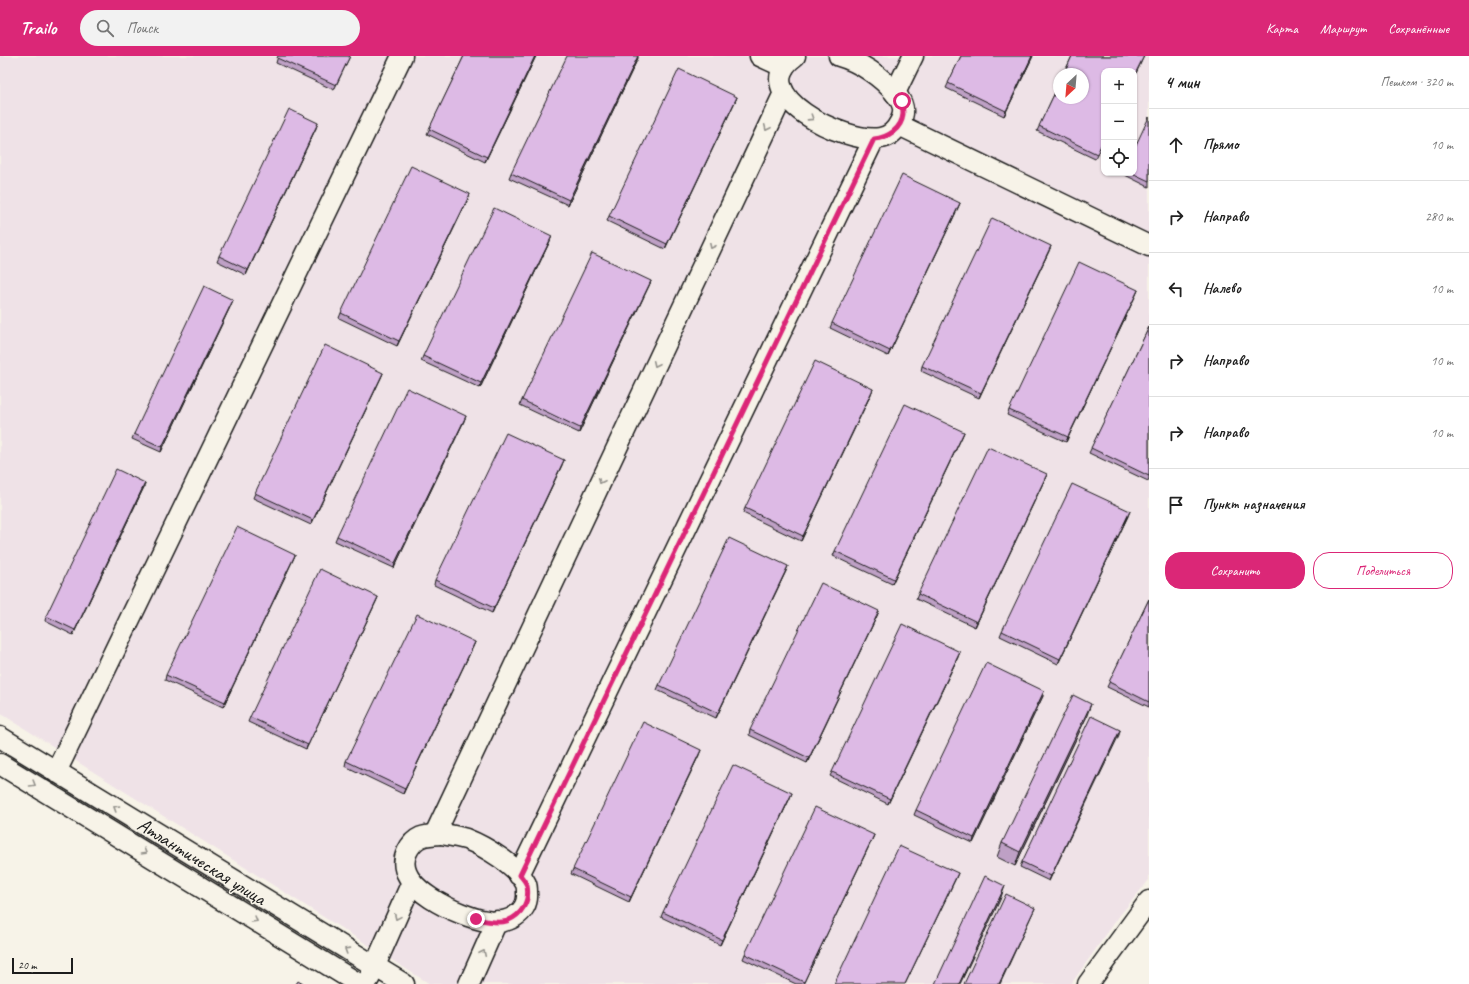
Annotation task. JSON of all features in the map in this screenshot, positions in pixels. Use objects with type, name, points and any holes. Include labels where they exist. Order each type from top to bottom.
[{"type":"street","points":[[56,772],[402,56]]},
{"type":"street","points":[[760,56],[789,62],[780,74],[780,88],[790,102],[825,126],[851,136],[864,139],[882,138],[895,131],[903,116],[902,101],[889,86],[865,67],[839,56]]},
{"type":"street","points":[[895,93],[913,56]]},
{"type":"street","points":[[435,834],[784,93]]},
{"type":"street","points":[[899,125],[1149,246]]},
{"type":"street","points":[[520,875],[874,139]]},
{"type":"street","name":"Атлантическая улица","points":[[0,737],[371,975],[404,984]]},
{"type":"street","name":"Атлантическая улица","points":[[0,764],[359,984]]},
{"type":"street","points":[[442,834],[466,839],[489,850],[514,868],[520,875],[526,884],[528,898],[520,914],[506,921],[489,922],[476,919],[450,909],[432,898],[412,882],[405,871],[405,857],[411,845],[424,835],[442,834]]},
{"type":"street","points":[[371,975],[412,882]]},
{"type":"street","points":[[1088,984],[1149,901]]},
{"type":"street","points":[[469,984],[497,921]]},
{"type":"shaded area","points":[[0,56],[1149,56],[1149,880],[1120,915],[1071,984],[430,984],[0,713]]},
{"type":"building","points":[[278,56],[350,56],[336,85],[277,58]]},
{"type":"building","points":[[464,56],[535,56],[487,157],[429,129]]},
{"type":"building","points":[[567,56],[638,56],[569,200],[511,173]]},
{"type":"building","points":[[961,56],[1032,56],[1006,111],[948,83]]},
{"type":"building","points":[[1072,56],[1144,56],[1137,70],[1137,68],[1101,68],[1101,145],[1097,154],[1039,126],[1053,97],[1053,104],[1089,104],[1089,68],[1067,68]]},
{"type":"building","points":[[679,69],[737,97],[667,244],[609,216]]},
{"type":"building","points":[[289,109],[318,123],[248,270],[219,256]]},
{"type":"building","points":[[1149,117],[1149,181],[1137,175],[1137,143]]},
{"type":"building","points":[[411,166],[470,194],[399,341],[341,313]]},
{"type":"building","points":[[902,175],[960,203],[890,351],[832,323]]},
{"type":"building","points":[[494,208],[552,236],[481,383],[423,356]]},
{"type":"building","points":[[992,218],[1051,246],[981,393],[922,366]]},
{"type":"building","points":[[592,253],[651,281],[580,428],[522,400]]},
{"type":"building","points":[[1079,262],[1138,290],[1068,437],[1009,410]]},
{"type":"building","points":[[204,286],[233,300],[162,447],[134,434]]},
{"type":"building","points":[[1149,327],[1149,476],[1091,448]]},
{"type":"building","points":[[325,345],[383,373],[313,520],[255,493]]},
{"type":"building","points":[[815,361],[873,389],[803,536],[745,508]]},
{"type":"building","points":[[407,388],[466,416],[395,563],[337,536]]},
{"type":"building","points":[[905,404],[964,432],[894,579],[835,551]]},
{"type":"building","points":[[506,433],[564,460],[494,608],[435,580]]},
{"type":"building","points":[[988,447],[1047,474],[977,622],[918,594]]},
{"type":"building","points":[[116,469],[145,483],[75,630],[46,616]]},
{"type":"building","points":[[1072,484],[1130,511],[1060,659],[1002,631]]},
{"type":"building","points":[[237,527],[295,555],[225,702],[166,675]]},
{"type":"building","points":[[729,538],[788,566],[718,713],[659,685]]},
{"type":"building","points":[[320,569],[378,597],[308,745],[250,717]]},
{"type":"building","points":[[821,583],[879,611],[809,758],[750,730]]},
{"type":"building","points":[[1149,599],[1149,702],[1109,682]]},
{"type":"building","points":[[417,614],[475,642],[405,789],[346,761]]},
{"type":"building","points":[[902,624],[960,652],[890,799],[832,772]]},
{"type":"building","points":[[986,663],[1044,691],[974,838],[916,810]]},
{"type":"building","points":[[1073,695],[1091,704],[1020,852],[1002,843]]},
{"type":"building","points":[[1091,716],[1120,730],[1051,876],[1022,862]]},
{"type":"building","points":[[643,722],[701,750],[631,897],[573,869]]},
{"type":"building","points":[[733,765],[792,793],[722,940],[663,912]]},
{"type":"building","points":[[815,807],[874,835],[804,982],[745,954]]},
{"type":"building","points":[[899,846],[958,873],[905,984],[834,984]]},
{"type":"building","points":[[985,876],[1005,886],[959,984],[935,984]]},
{"type":"building","points":[[1006,894],[1035,908],[999,984],[964,984]]},
{"type":"building","points":[[298,981],[303,984],[296,984]]},
{"type":"route","points":[[476,919],[489,922],[506,921],[520,914],[528,898],[526,884],[520,875],[874,139],[882,138],[895,131],[903,116],[902,101]]}]
